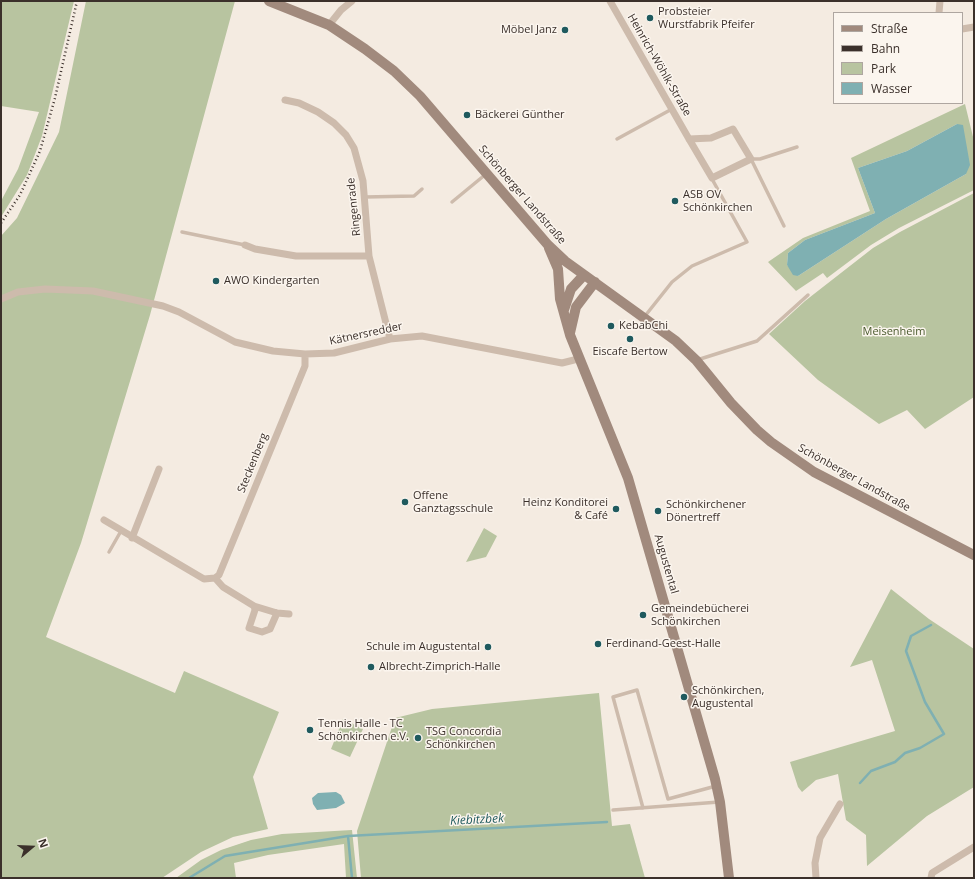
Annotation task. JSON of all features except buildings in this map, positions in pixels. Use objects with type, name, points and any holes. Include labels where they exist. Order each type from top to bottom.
[{"type":"main road","name":"Schönberger Landstraße","points":[[269,1],[329,25],[381,60],[420,96],[548,245],[584,275],[676,341],[696,360],[731,404],[757,430],[814,472],[974,555]]},
{"type":"main road","name":"Augustental","points":[[548,245],[558,269],[563,313],[578,359],[628,478],[717,785],[729,878]]},
{"type":"main road","points":[[563,313],[571,289],[584,275]]},
{"type":"main road","points":[[570,335],[576,307],[595,282]]},
{"type":"street","points":[[329,25],[341,10],[352,1]]},
{"type":"street","name":"Heinrich-Wöhlk-Straße","points":[[610,1],[712,178]]},
{"type":"street","points":[[939,12],[940,1]]},
{"type":"street","points":[[963,29],[974,27]]},
{"type":"street","name":"Ringenrade","points":[[285,100],[318,112],[334,123],[346,135],[354,148],[359,164],[365,197],[369,256],[390,339]]},
{"type":"street","points":[[689,139],[711,138],[734,129],[751,159],[712,178]]},
{"type":"street","points":[[246,245],[255,249],[296,256],[369,256]]},
{"type":"street","name":"Kätnersredder","points":[[1,299],[18,292],[45,289],[93,291],[163,306],[179,312],[235,342],[273,351],[305,354],[345,351],[405,336],[422,336],[562,363],[578,359]]},
{"type":"street","name":"Steckenberg","points":[[215,578],[218,575],[302,373],[305,354]]},
{"type":"street","points":[[132,538],[159,469]]},
{"type":"street","points":[[104,520],[132,538],[204,579],[215,578],[223,587],[254,606],[277,613],[289,614]]},
{"type":"street","points":[[254,606],[255,610],[249,628],[262,632],[270,629],[277,613]]},
{"type":"street","points":[[816,878],[815,863],[820,838],[828,822],[840,804]]},
{"type":"street","points":[[931,878],[932,873],[974,847]]},
{"type":"lane","points":[[617,139],[672,109]]},
{"type":"lane","points":[[784,226],[751,159],[760,159],[797,147]]},
{"type":"lane","points":[[452,202],[487,173]]},
{"type":"lane","points":[[644,317],[672,282],[692,266],[747,242],[712,178]]},
{"type":"lane","points":[[365,197],[414,196],[422,189]]},
{"type":"lane","points":[[182,232],[246,245]]},
{"type":"lane","points":[[696,360],[756,340],[808,295]]},
{"type":"lane","points":[[109,552],[121,531]]},
{"type":"lane","points":[[643,808],[613,697],[637,690],[668,799],[717,785]]},
{"type":"lane","points":[[613,810],[720,802]]},
{"type":"green space","points":[[1,1],[74,1],[42,136],[27,175],[1,217],[1,201],[18,169],[39,112],[1,106]]},
{"type":"green space","points":[[86,1],[235,1],[150,315],[81,543],[46,637],[175,693],[184,671],[279,712],[253,777],[268,829],[233,837],[201,852],[162,878],[1,878],[1,236],[17,218],[59,132]]},
{"type":"green space","points":[[965,104],[974,141],[974,190],[899,228],[871,245],[827,278],[823,273],[796,291],[768,262],[803,238],[870,211],[851,158]],"holes":[[[957,124],[966,174],[886,219],[798,276],[787,265],[788,253],[805,240],[875,213],[858,168],[907,151]]]},
{"type":"green space","name":"Meisenheim","points":[[974,193],[974,397],[925,429],[907,410],[879,424],[818,380],[769,334],[805,301],[873,248]]},
{"type":"green space","points":[[484,528],[497,536],[486,557],[466,562]]},
{"type":"green space","points":[[891,589],[929,619],[974,649],[974,787],[927,816],[867,866],[866,835],[846,820],[838,774],[816,780],[802,792],[798,787],[790,762],[895,731],[872,660],[850,667]]},
{"type":"green space","points":[[599,693],[612,826],[630,824],[645,878],[361,878],[357,831],[395,718],[432,709]]},
{"type":"green space","points":[[343,719],[363,729],[350,757],[331,749]]},
{"type":"green space","points":[[352,830],[357,878],[346,878],[344,844],[268,855],[234,863],[236,878],[176,878],[201,860],[221,850],[251,840],[282,834]]},
{"type":"water","points":[[957,124],[963,125],[970,165],[966,174],[886,219],[798,276],[793,275],[787,265],[788,253],[805,240],[875,213],[858,168],[907,151]]},
{"type":"water","points":[[336,792],[341,795],[345,803],[336,808],[317,810],[313,804],[312,798],[318,793]]},
{"type":"waterway","points":[[860,783],[871,771],[895,762],[905,753],[920,748],[944,734],[925,702],[906,651],[911,636],[931,625]]},
{"type":"waterway","name":"Kiebitzbek","points":[[189,878],[225,856],[348,836],[607,822]]},
{"type":"waterway","name":"Kiebitzbek","points":[[348,836],[352,878]]},
{"type":"railway","points":[[1,223],[20,195],[40,151],[55,98],[77,1]]},
{"type":"place","name":"Probsteier Wurstfabrik Pfeifer","points":[[650,18]]},
{"type":"place","name":"Möbel Janz","points":[[565,30]]},
{"type":"place","name":"Bäckerei Günther","points":[[467,115]]},
{"type":"place","name":"ASB OV Schönkirchen","points":[[675,201]]},
{"type":"place","name":"AWO Kindergarten","points":[[216,281]]},
{"type":"place","name":"KebabChi","points":[[611,326]]},
{"type":"place","name":"Eiscafe Bertow","points":[[630,339]]},
{"type":"place","name":"Offene Ganztagsschule","points":[[405,502]]},
{"type":"place","name":"Heinz Konditorei & Café","points":[[616,509]]},
{"type":"place","name":"Schönkirchener Dönertreff","points":[[658,511]]},
{"type":"place","name":"Gemeindebücherei Schönkirchen","points":[[643,615]]},
{"type":"place","name":"Ferdinand-Geest-Halle","points":[[598,644]]},
{"type":"place","name":"Schule im Augustental","points":[[488,647]]},
{"type":"place","name":"Albrecht-Zimprich-Halle","points":[[371,667]]},
{"type":"place","name":"Schönkirchen, Augustental","points":[[684,697]]},
{"type":"place","name":"Tennis Halle - TC Schönkirchen e.V.","points":[[310,730]]},
{"type":"place","name":"TSG Concordia Schönkirchen","points":[[418,738]]}]
